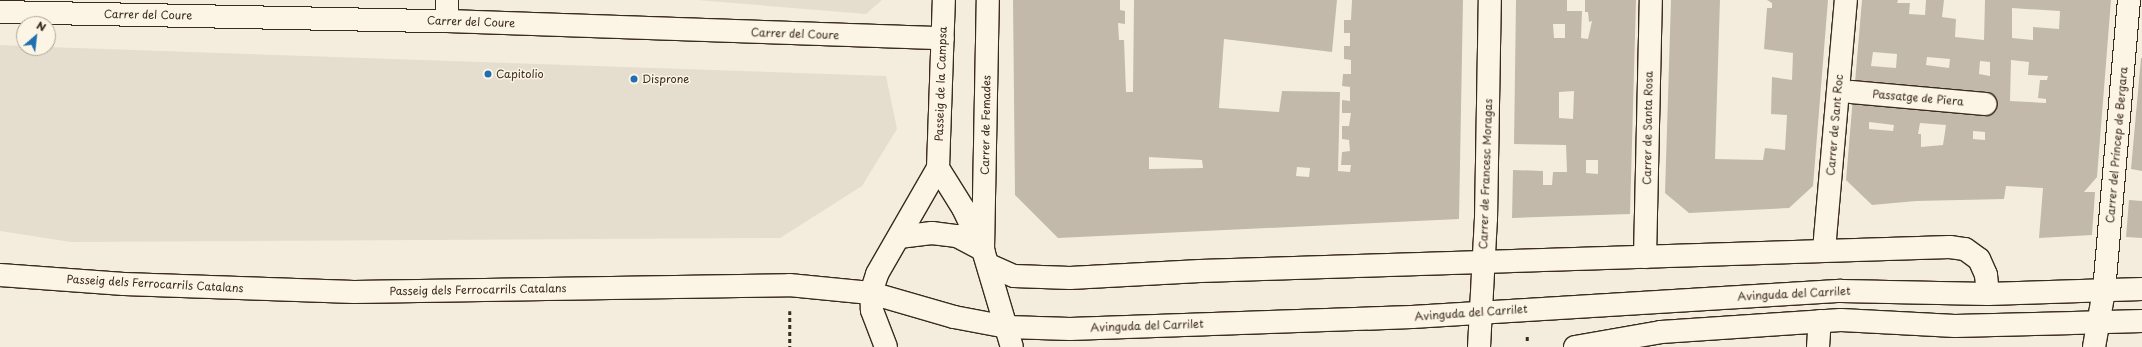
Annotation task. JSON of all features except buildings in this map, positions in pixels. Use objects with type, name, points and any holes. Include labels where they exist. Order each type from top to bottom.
[{"type":"street","name":"Passeig de la Campsa","points":[[938,168],[944,0]]},
{"type":"street","name":"Carrer de Femades","points":[[986,258],[988,0]]},
{"type":"street","name":"Carrer de Francesc Moragas","points":[[1479,347],[1483,263],[1490,0]]},
{"type":"street","name":"Carrer de Santa Rosa","points":[[1645,257],[1651,0]]},
{"type":"street","name":"Carrer de Sant Roc","points":[[1824,250],[1846,0]]},
{"type":"street","name":"Carrer del Príncep de Bergara","points":[[2094,347],[2104,291],[2129,0]]},
{"type":"street","name":"Carrer del Coure","points":[[0,12],[447,10],[943,38]]},
{"type":"street","name":"Passatge de Piera","points":[[1851,92],[1985,104]]},
{"type":"street","points":[[886,347],[872,310],[871,292],[877,274],[938,168],[963,208],[986,258],[1010,337]]},
{"type":"street","points":[[899,236],[932,233],[957,236],[986,258],[1014,276],[1044,279],[1200,270],[1483,263],[1824,250],[1950,247],[1965,249],[1979,260],[1986,275],[1988,294]]},
{"type":"street","name":"Passeig dels Ferrocarrils Catalans","points":[[0,275],[124,284],[354,292],[789,285],[871,292],[954,317]]},
{"type":"street","name":"Avinguda del Carrilet","points":[[954,317],[1010,337],[1070,329],[1480,313],[1841,291],[1988,294],[2142,289]]},
{"type":"street","points":[[1575,347],[1661,332],[1820,322],[1881,321],[1955,326],[2142,321]]},
{"type":"street","points":[[1818,347],[1820,322]]},
{"type":"path","points":[[790,304],[790,347]]},
{"type":"shaded area","points":[[697,0],[882,0],[866,14]]},
{"type":"shaded area","points":[[0,45],[16,46],[16,56],[56,56],[56,47],[886,76],[897,129],[862,186],[780,238],[71,242],[0,231]]},
{"type":"place","name":"Capitolio","points":[[488,74]]},
{"type":"place","name":"Disprone","points":[[634,79]]}]
